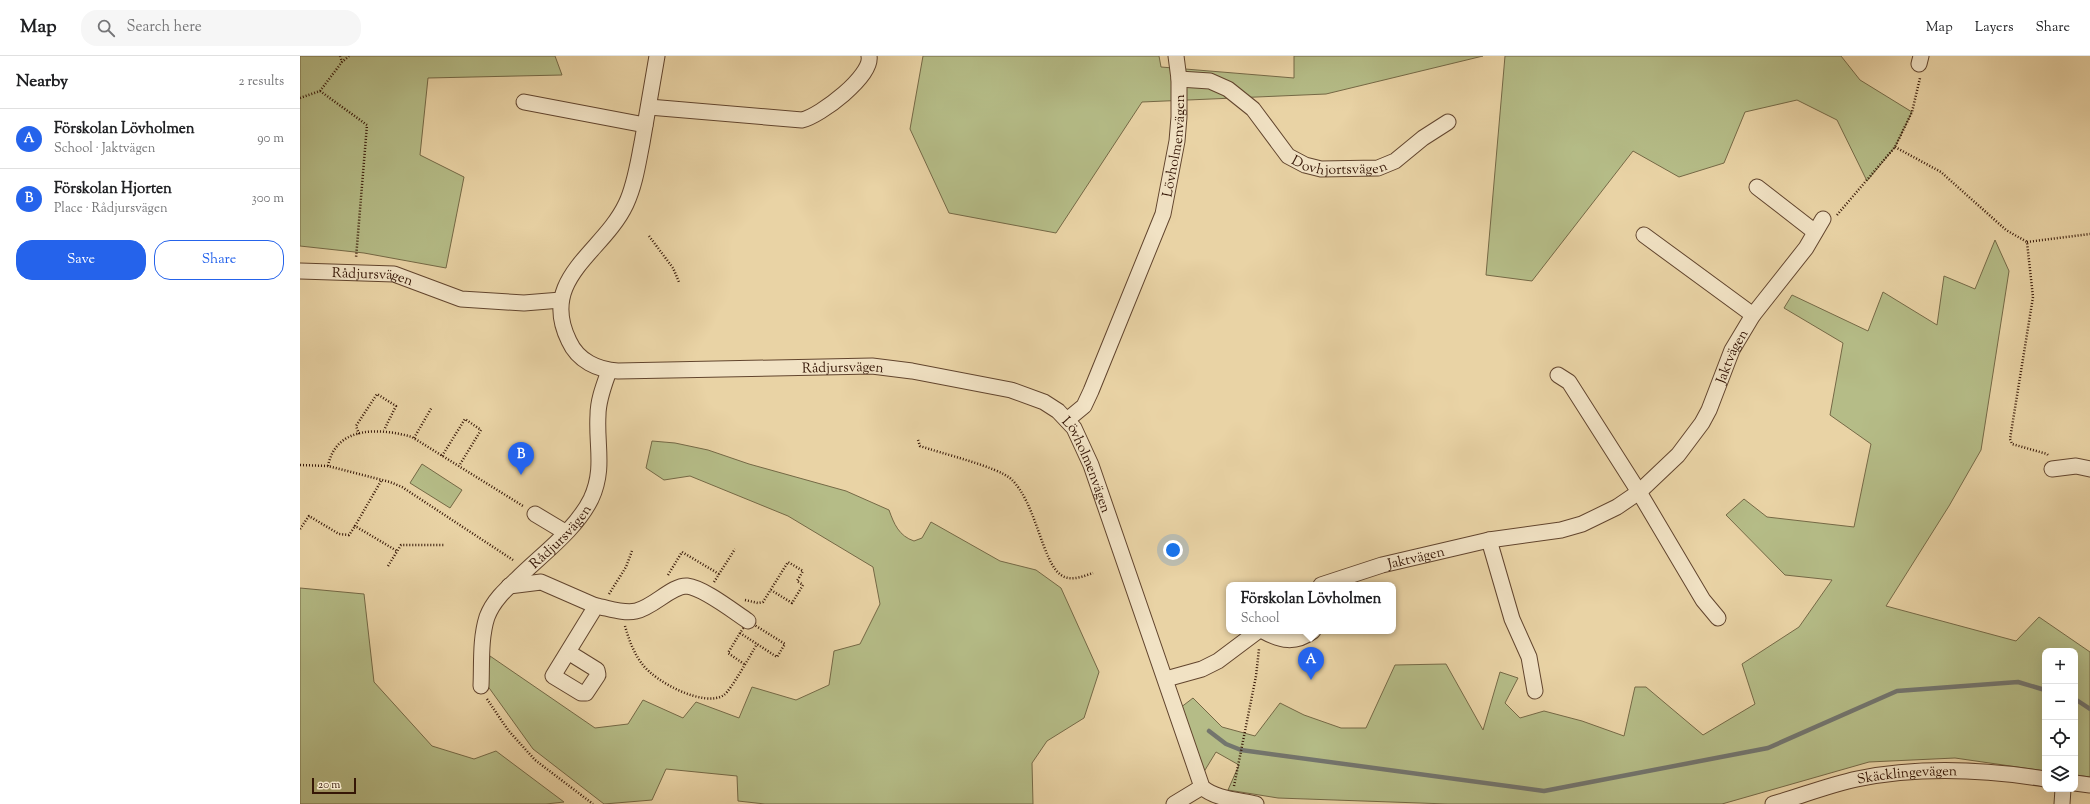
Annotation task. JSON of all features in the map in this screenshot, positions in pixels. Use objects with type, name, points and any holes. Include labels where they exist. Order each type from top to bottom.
[{"type":"street","name":"Rådjursvägen","points":[[657,56],[635,180],[626,204],[614,224],[570,276],[561,300],[562,325],[574,351],[594,366],[609,371],[633,372],[891,368],[1019,393],[1044,402],[1058,411],[1067,420]]},
{"type":"street","points":[[649,107],[802,120],[812,117],[848,92],[868,63],[869,56]]},
{"type":"street","name":"Lövholmenvägen","points":[[1176,56],[1179,79],[1177,141],[1163,214],[1091,391],[1084,406],[1067,420],[1074,428],[1091,465],[1202,787]]},
{"type":"street","name":"Dovhjortsvägen","points":[[1179,79],[1210,81],[1228,89],[1252,109],[1288,156],[1305,165],[1321,169],[1378,168],[1395,161],[1424,138],[1448,122]]},
{"type":"street","points":[[524,102],[645,125]]},
{"type":"street","points":[[1757,187],[1819,225]]},
{"type":"street","name":"Jaktvägen","points":[[1332,582],[1382,565],[1488,540],[1540,534],[1582,524],[1617,507],[1639,492],[1678,455],[1702,423],[1709,410],[1732,350],[1753,315],[1806,248],[1819,225]]},
{"type":"street","points":[[1644,235],[1753,315]]},
{"type":"street","name":"Rådjursvägen","points":[[300,271],[354,274],[376,272],[394,274],[461,299],[524,303],[561,300]]},
{"type":"street","name":"Rådjursvägen","points":[[481,686],[482,642],[487,617],[496,599],[582,515],[592,497],[599,475],[600,456],[598,410],[609,371]]},
{"type":"street","points":[[1558,375],[1570,382],[1639,492],[1703,600],[1718,618]]},
{"type":"street","points":[[2052,469],[2076,466],[2090,469]]},
{"type":"street","points":[[535,514],[565,532]]},
{"type":"street","points":[[1488,540],[1512,619],[1529,657],[1534,691]]},
{"type":"street","points":[[510,586],[541,582],[599,606],[634,612],[645,609],[672,590],[688,586],[706,594],[726,607],[744,627]]},
{"type":"street","points":[[568,652],[599,606]]},
{"type":"street","points":[[1166,679],[1202,669],[1260,635],[1272,636],[1290,641],[1308,634]]},
{"type":"street","name":"Skäcklingevägen","points":[[1773,804],[1858,779],[1928,770],[2000,772],[2042,779]]},
{"type":"street","points":[[2078,783],[2090,785]]},
{"type":"street","points":[[1174,804],[1202,787],[1207,792],[1256,804]]},
{"type":"street","points":[[2062,804],[2063,792]]},
{"type":"path","points":[[340,56],[342,62]]},
{"type":"path","points":[[300,98],[320,91],[342,62],[349,56]]},
{"type":"path","points":[[1819,225],[1835,217],[1895,147],[1912,112],[1921,76],[1920,60]]},
{"type":"path","points":[[320,91],[367,125],[354,274]]},
{"type":"path","points":[[1895,147],[1941,172],[2006,230],[2027,242],[2090,234]]},
{"type":"path","points":[[649,236],[673,268],[679,282]]},
{"type":"path","points":[[2027,242],[2033,297],[2010,439],[2012,444],[2047,454],[2052,469]]},
{"type":"path","points":[[359,434],[356,426],[377,394],[396,406],[384,430]]},
{"type":"path","points":[[414,438],[432,407]]},
{"type":"path","points":[[442,456],[465,419],[481,430],[459,466]]},
{"type":"path","points":[[328,466],[330,458],[338,446],[346,438],[369,431],[384,430],[414,438],[535,514]]},
{"type":"path","points":[[918,440],[920,446],[997,471],[1010,479],[1030,506],[1053,567],[1062,576],[1074,579],[1093,573]]},
{"type":"path","points":[[300,465],[328,466],[402,487],[513,560]]},
{"type":"path","points":[[300,529],[308,516],[339,534],[349,535],[382,481]]},
{"type":"path","points":[[355,526],[397,551]]},
{"type":"path","points":[[388,566],[401,545],[445,545]]},
{"type":"path","points":[[706,594],[735,549]]},
{"type":"path","points":[[599,606],[626,567],[632,551]]},
{"type":"path","points":[[672,590],[666,578],[682,552],[719,574]]},
{"type":"path","points":[[726,607],[744,600],[758,603],[763,602],[788,562],[803,571],[797,581],[803,585],[792,603],[771,590]]},
{"type":"path","points":[[622,610],[627,633],[636,655],[644,667],[657,678],[673,688],[704,699],[716,699],[725,694],[757,644]]},
{"type":"path","points":[[744,627],[728,653],[744,664]]},
{"type":"path","points":[[744,627],[785,644],[777,657],[757,644],[744,627]]},
{"type":"path","points":[[1231,798],[1256,676],[1260,635]]},
{"type":"green space","points":[[300,56],[555,56],[562,75],[428,78],[420,155],[464,177],[446,268],[364,253],[300,246]]},
{"type":"green space","points":[[923,56],[1159,56],[1161,67],[1294,78],[1294,56],[1483,56],[1326,94],[1142,102],[1056,233],[949,213],[910,129]]},
{"type":"green space","points":[[1505,56],[1841,56],[1860,80],[1912,112],[1895,147],[1867,181],[1837,120],[1797,100],[1745,112],[1724,163],[1679,177],[1633,151],[1532,281],[1486,275]]},
{"type":"green space","points":[[1995,240],[2009,271],[1981,450],[1949,506],[1886,606],[2016,641],[2039,617],[2090,652],[2090,777],[2078,775],[2078,648],[2042,648],[2042,771],[1955,758],[1869,762],[1722,804],[1448,804],[1278,798],[1228,790],[1239,765],[1216,752],[1202,775],[1180,708],[1193,698],[1222,727],[1255,736],[1280,703],[1304,715],[1341,728],[1366,728],[1395,665],[1446,664],[1483,730],[1500,672],[1518,678],[1505,703],[1520,718],[1544,711],[1582,721],[1624,736],[1635,687],[1646,687],[1703,735],[1755,704],[1742,664],[1799,627],[1832,580],[1785,575],[1726,515],[1744,499],[1767,517],[1854,527],[1871,444],[1830,415],[1843,343],[1784,308],[1792,295],[1868,331],[1883,292],[1937,325],[1944,276],[1975,289]]},
{"type":"green space","points":[[652,441],[675,443],[708,450],[749,464],[846,491],[889,510],[898,529],[909,539],[914,541],[922,538],[931,522],[1000,561],[1036,570],[1061,588],[1099,672],[1084,718],[1047,741],[1032,763],[1033,804],[765,804],[738,801],[737,776],[666,769],[652,800],[604,804],[533,749],[487,685],[490,656],[595,728],[628,724],[643,700],[683,718],[696,702],[739,718],[752,687],[796,700],[829,685],[834,651],[860,644],[880,604],[873,567],[788,516],[690,476],[664,480],[646,468]]},
{"type":"green space","points":[[422,464],[462,490],[450,508],[410,483]]},
{"type":"green space","points":[[300,588],[364,594],[374,682],[432,746],[474,759],[496,751],[564,802],[546,804],[300,804]]},
{"type":"waterway","points":[[1209,731],[1226,744],[1241,750],[1544,791],[1768,748],[1897,691],[2018,682],[2042,689]]},
{"type":"waterway","points":[[2078,701],[2090,709]]},
{"type":"place","name":"Förskolan Hjorten","points":[[521,475]]},
{"type":"place","name":"Förskolan Lövholmen","points":[[1311,680]]}]
